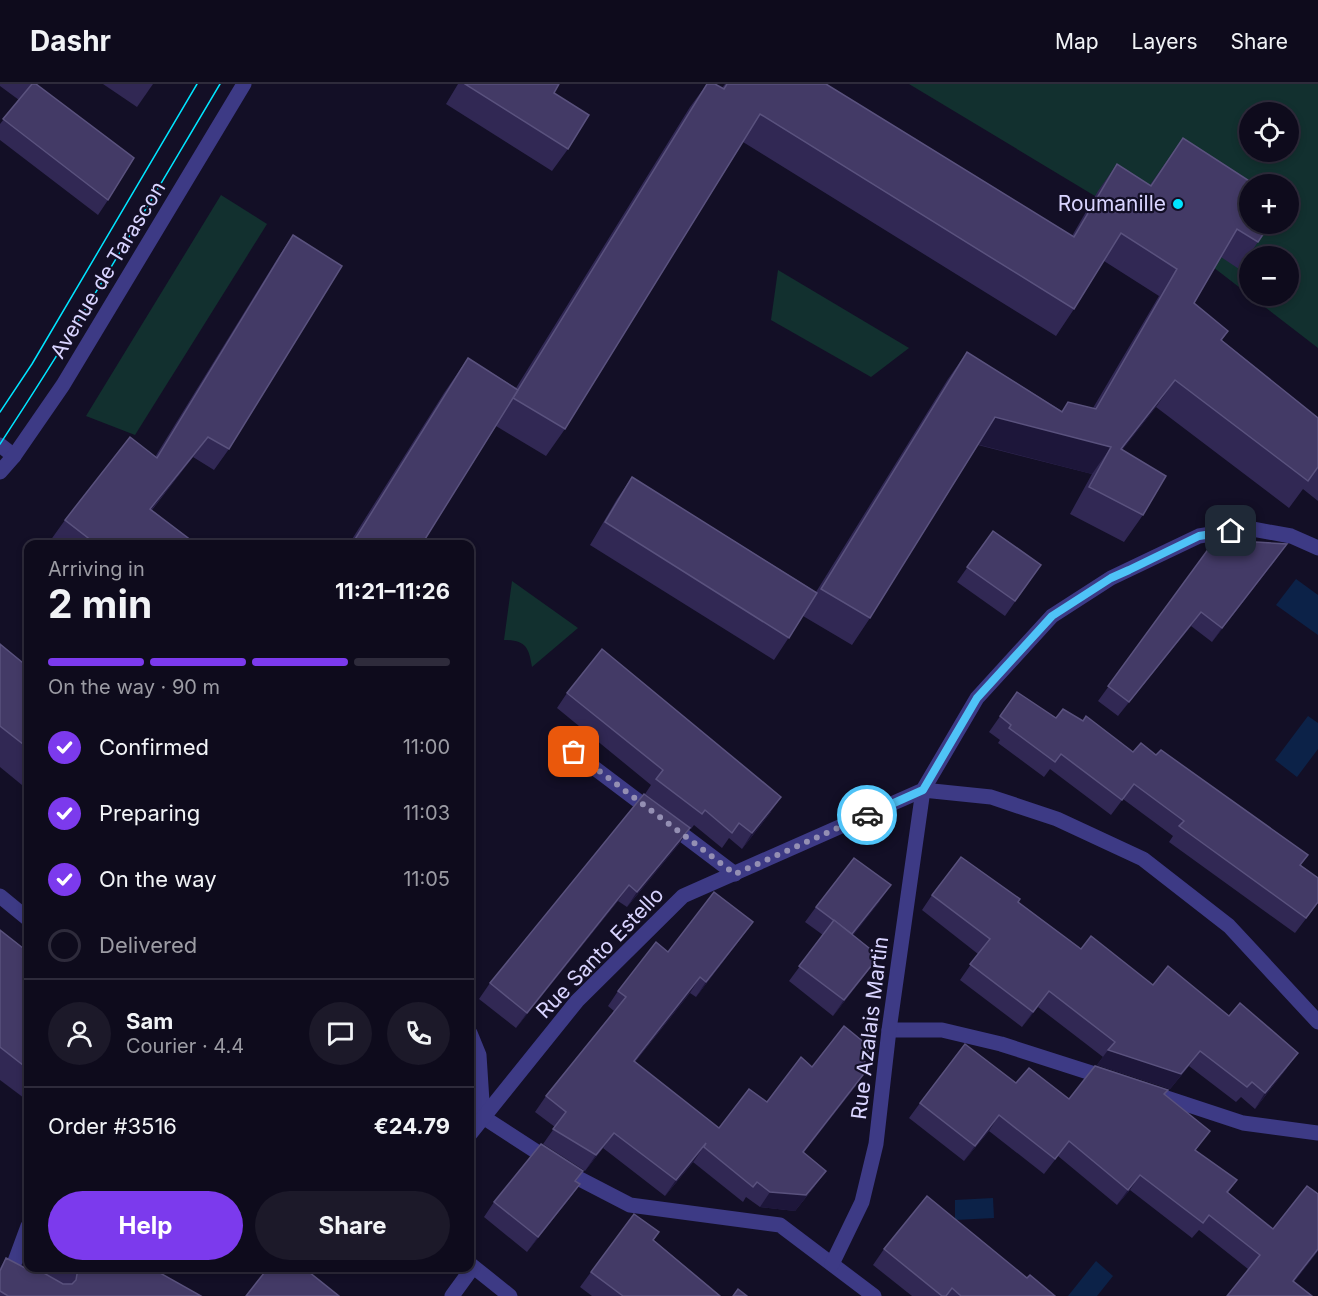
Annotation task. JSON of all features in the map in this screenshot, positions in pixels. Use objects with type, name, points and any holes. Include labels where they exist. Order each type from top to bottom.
[{"type":"street","name":"Avenue de Tarascon","points":[[0,472],[14,456],[63,385],[244,84]]},
{"type":"street","points":[[0,446],[14,456]]},
{"type":"street","points":[[1318,548],[1291,536],[1247,528],[1199,536],[1111,578],[1052,616],[977,698],[923,790],[991,797],[1057,819],[1143,859],[1229,926],[1318,1023]]},
{"type":"street","points":[[556,739],[735,874]]},
{"type":"street","name":"Rue Santo Estello","points":[[474,1129],[577,1001],[683,896],[923,790]]},
{"type":"street","name":"Rue Azalais Martin","points":[[832,1264],[862,1202],[876,1144],[889,1030],[923,790]]},
{"type":"street","points":[[0,896],[24,916]]},
{"type":"street","points":[[889,1030],[942,1030],[1001,1044],[1243,1123],[1318,1133]]},
{"type":"street","points":[[474,1042],[479,1054],[483,1117],[574,1176],[630,1205],[780,1225],[874,1296]]},
{"type":"street","points":[[24,1237],[11,1272],[53,1296]]},
{"type":"street","points":[[474,1267],[510,1296]]},
{"type":"street","points":[[452,1296],[467,1272]]},
{"type":"green space","name":"Roumanille","points":[[909,84],[1318,84],[1318,348],[1264,306],[1299,306],[1299,246],[1239,246],[1239,287],[1213,267]]},
{"type":"green space","points":[[221,195],[267,224],[135,435],[86,416]]},
{"type":"green space","points":[[778,270],[909,348],[871,377],[771,320]]},
{"type":"green space","points":[[512,581],[578,628],[532,667],[525,646],[517,641],[504,640]]},
{"type":"water","points":[[1296,579],[1318,595],[1318,635],[1276,605]]},
{"type":"water","points":[[1308,716],[1318,723],[1318,749],[1297,777],[1275,760]]},
{"type":"water","points":[[993,1198],[994,1218],[955,1220],[955,1200]]},
{"type":"water","points":[[1096,1261],[1113,1276],[1097,1296],[1068,1296]]},
{"type":"building","points":[[32,84],[36,84],[134,158],[108,200],[3,119]]},
{"type":"building","points":[[465,84],[559,84],[554,93],[589,115],[568,149]]},
{"type":"building","points":[[707,84],[715,84],[724,89],[727,84],[826,84],[1074,237],[1117,164],[1151,186],[1183,138],[1239,174],[1239,230],[1237,229],[1194,303],[1228,331],[1221,340],[1318,418],[1318,467],[1308,481],[1175,380],[1121,449],[1166,476],[1143,515],[1089,487],[1111,447],[995,417],[870,618],[821,589],[967,352],[1062,412],[1068,402],[1096,409],[1177,269],[1121,233],[1074,309],[760,114],[565,429],[513,398]]},
{"type":"building","points":[[1245,234],[1263,234],[1258,242]]},
{"type":"building","points":[[293,235],[342,266],[229,449],[208,437],[150,509],[191,540],[91,540],[65,520],[130,437],[157,458]]},
{"type":"building","points":[[468,358],[518,390],[424,540],[354,540]]},
{"type":"building","points":[[632,477],[817,593],[789,638],[605,522]]},
{"type":"building","points":[[993,531],[1041,565],[1015,601],[967,567]]},
{"type":"building","points":[[1256,542],[1287,544],[1222,628],[1201,612],[1129,702],[1108,686],[1212,544]]},
{"type":"building","points":[[0,644],[24,664],[24,745],[0,726]]},
{"type":"building","points":[[602,649],[781,797],[752,833],[739,823],[732,833],[705,810],[702,814],[656,779],[663,770],[567,693]]},
{"type":"building","points":[[1017,692],[1056,718],[1063,709],[1083,721],[1086,716],[1133,752],[1141,743],[1156,755],[1161,750],[1308,855],[1300,865],[1318,878],[1318,902],[1306,918],[1179,826],[1184,821],[1134,784],[1122,800],[1061,754],[1055,762],[1009,728],[1011,725],[1000,716]]},
{"type":"building","points":[[644,794],[690,828],[637,892],[629,885],[527,1013],[490,983]]},
{"type":"building","points":[[961,857],[1020,899],[1018,902],[1081,949],[1091,936],[1153,985],[1168,966],[1229,1016],[1240,1003],[1298,1053],[1265,1093],[1252,1082],[1247,1087],[1200,1051],[1181,1074],[1108,1050],[1115,1042],[1049,991],[1033,1012],[970,964],[990,939],[932,895]]},
{"type":"building","points":[[854,858],[891,885],[852,934],[816,907]]},
{"type":"building","points":[[714,892],[753,922],[706,982],[700,977],[634,1061],[719,1128],[749,1089],[767,1102],[801,1057],[812,1067],[844,1026],[871,1048],[861,1059],[870,1066],[803,1152],[826,1171],[806,1195],[770,1192],[757,1182],[753,1187],[704,1147],[706,1143],[676,1180],[614,1133],[596,1155],[553,1129],[566,1112],[546,1096],[626,997],[618,991],[656,942],[668,952]]},
{"type":"building","points":[[834,920],[879,956],[844,1000],[799,966]]},
{"type":"building","points":[[0,930],[24,949],[24,1066],[0,1047]]},
{"type":"building","points":[[965,1044],[1016,1083],[1029,1068],[1069,1099],[1095,1066],[1168,1090],[1164,1094],[1210,1131],[1195,1150],[1237,1180],[1227,1192],[1273,1229],[1307,1186],[1318,1194],[1318,1249],[1293,1281],[1312,1296],[1227,1296],[1260,1255],[1209,1215],[1203,1223],[1140,1175],[1128,1190],[1069,1141],[1055,1159],[999,1115],[975,1146],[920,1103]]},
{"type":"building","points":[[541,1144],[583,1171],[575,1181],[580,1184],[538,1237],[494,1202]]},
{"type":"building","points":[[927,1196],[1027,1278],[1030,1275],[1055,1296],[961,1296],[952,1288],[946,1296],[942,1296],[884,1249]]},
{"type":"building","points":[[634,1214],[659,1232],[653,1240],[720,1296],[623,1296],[591,1272]]},
{"type":"building","points":[[6,1258],[24,1267],[24,1272],[42,1272],[63,1284],[72,1284],[76,1280],[76,1272],[158,1272],[201,1296],[8,1296],[0,1291],[0,1271]]},
{"type":"building","points":[[265,1272],[309,1272],[339,1296],[246,1296]]},
{"type":"building","points":[[738,1289],[747,1296],[733,1296]]},
{"type":"tram line","points":[[0,412],[32,364],[197,84]]},
{"type":"tram line","points":[[0,444],[85,310],[220,84]]},
{"type":"way so far","points":[[574,752],[735,874],[867,815]]},
{"type":"place","name":"Roumanille","points":[[1178,204]]},
{"type":"route","points":[[867,815],[923,790],[977,698],[1052,616],[1111,578],[1199,536],[1231,531]]}]
